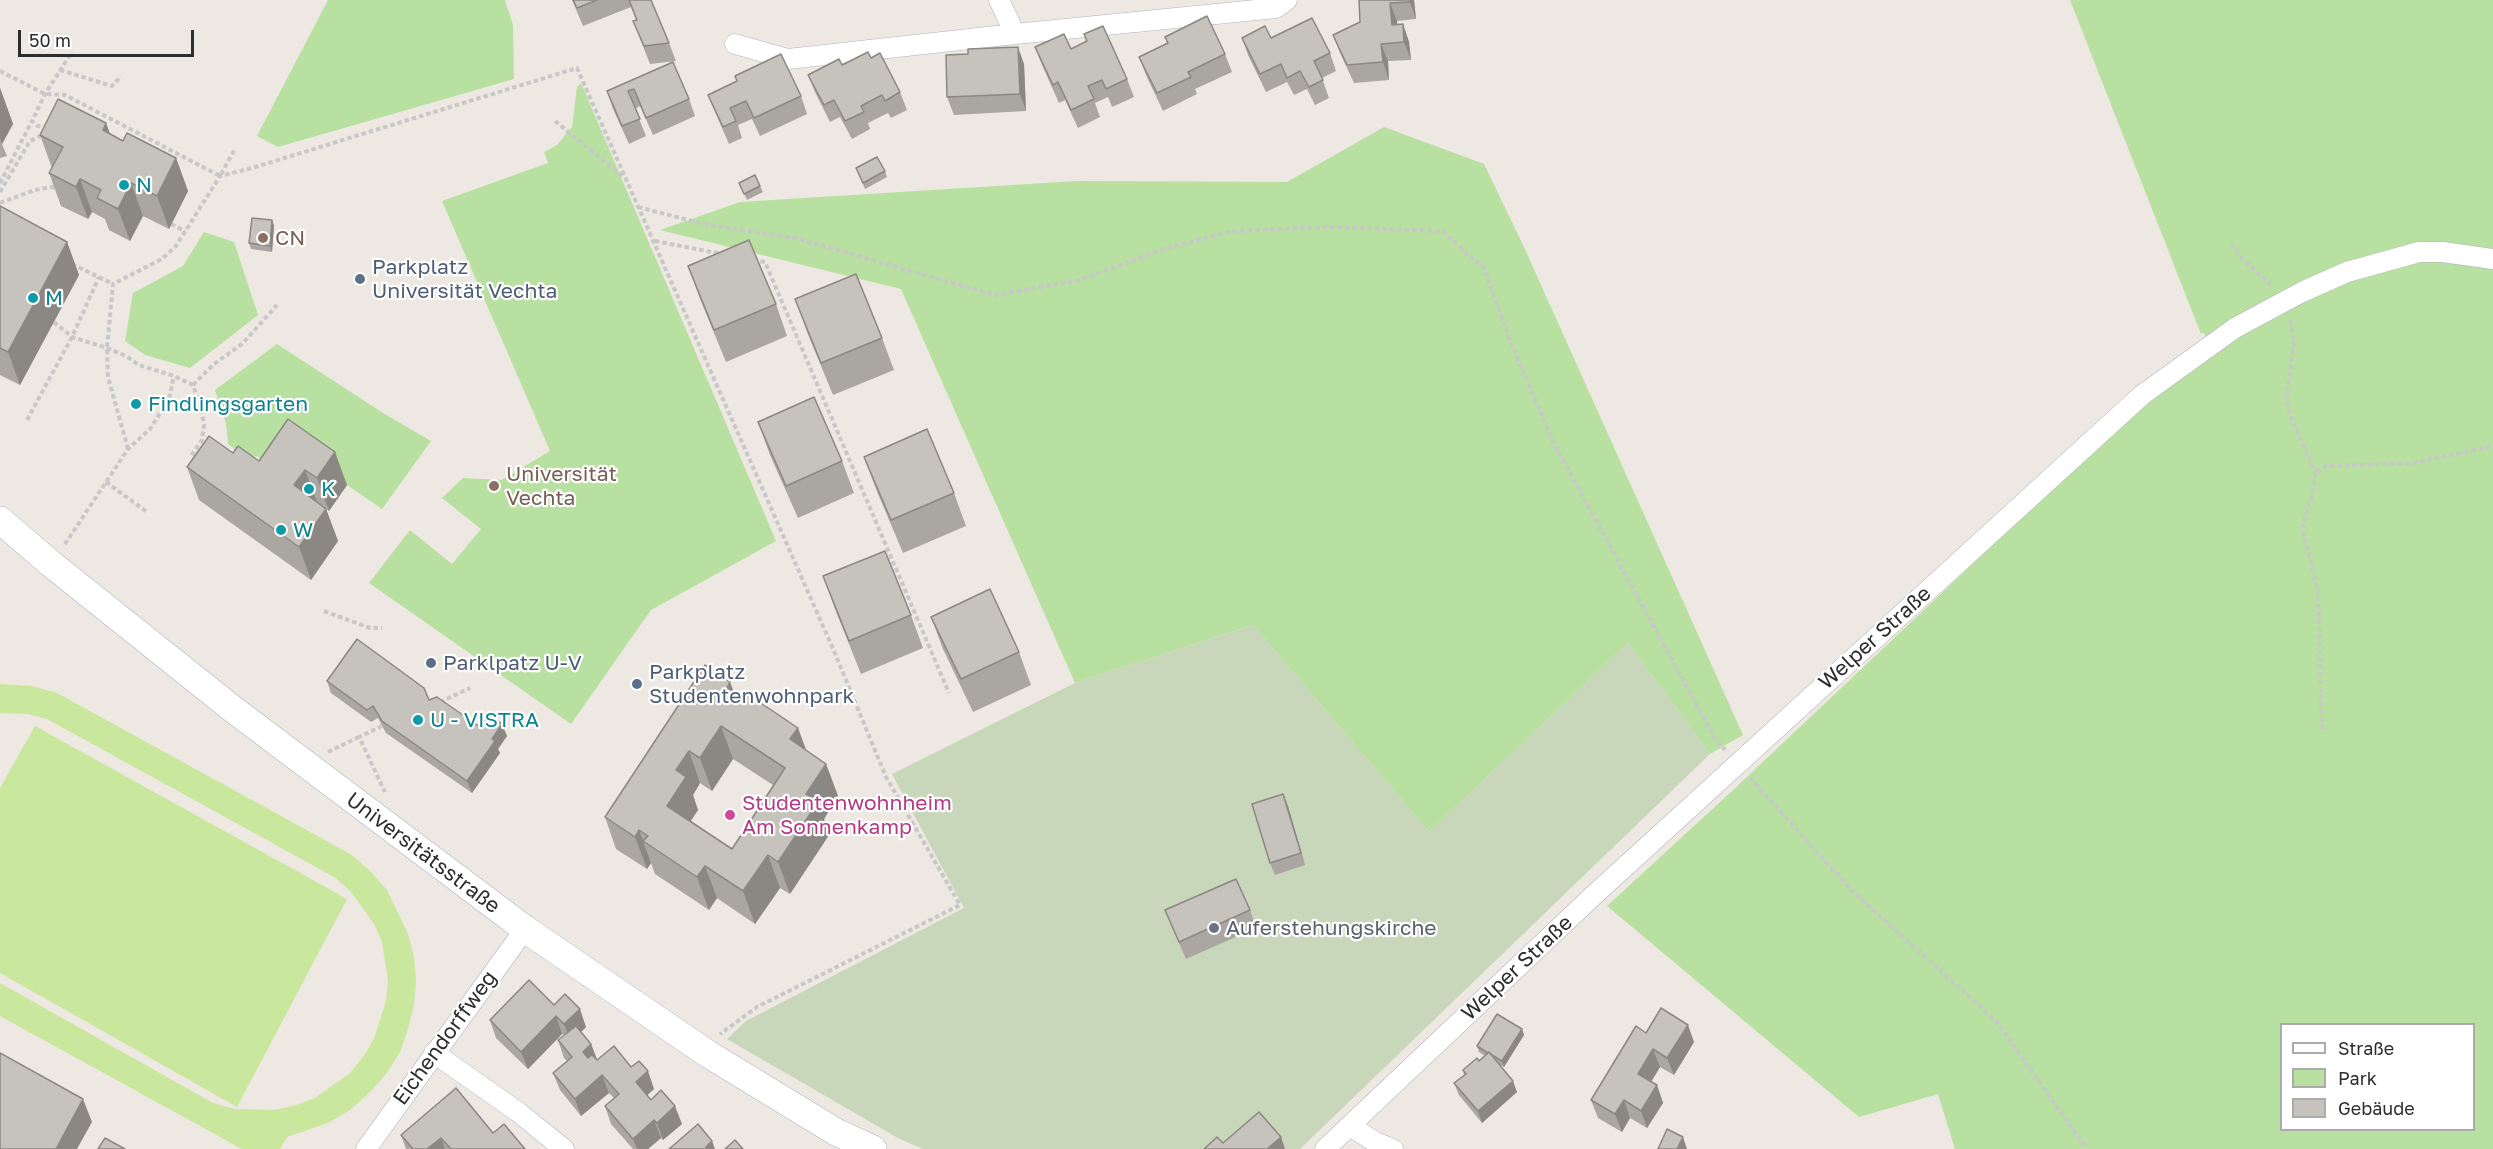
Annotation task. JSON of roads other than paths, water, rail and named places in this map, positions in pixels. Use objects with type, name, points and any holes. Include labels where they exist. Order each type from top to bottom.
[{"type":"street","points":[[999,0],[1015,34]]},
{"type":"street","points":[[735,44],[788,59],[1276,9],[1287,0]]},
{"type":"street","name":"Welper Straße","points":[[1324,1149],[1737,764],[2142,395],[2235,328],[2282,302],[2348,272],[2419,252],[2443,252],[2493,259]]},
{"type":"street","name":"Universitätsstraße","points":[[0,519],[50,563],[234,710],[525,928],[708,1054],[836,1132],[873,1149]]},
{"type":"street","name":"Eichendorffweg","points":[[366,1149],[525,928]]},
{"type":"street","points":[[434,1053],[518,1112],[564,1149]]},
{"type":"street","points":[[1350,1126],[1375,1142],[1393,1149]]},
{"type":"place","name":"N","points":[[124,185]]},
{"type":"place","name":"CN","points":[[263,238]]},
{"type":"place","name":"Parkplatz Universität Vechta","points":[[360,279]]},
{"type":"place","name":"M","points":[[33,298]]},
{"type":"place","name":"Findlingsgarten","points":[[136,404]]},
{"type":"place","name":"Universität Vechta","points":[[494,486]]},
{"type":"place","name":"K","points":[[309,489]]},
{"type":"place","name":"W","points":[[281,530]]},
{"type":"place","name":"Parklpatz U-V","points":[[431,663]]},
{"type":"place","name":"Parkplatz Studentenwohnpark","points":[[637,684]]},
{"type":"place","name":"U - VISTRA","points":[[418,720]]},
{"type":"place","name":"Studentenwohnheim Am Sonnenkamp","points":[[730,815]]},
{"type":"place","name":"Auferstehungskirche","points":[[1214,928]]}]
